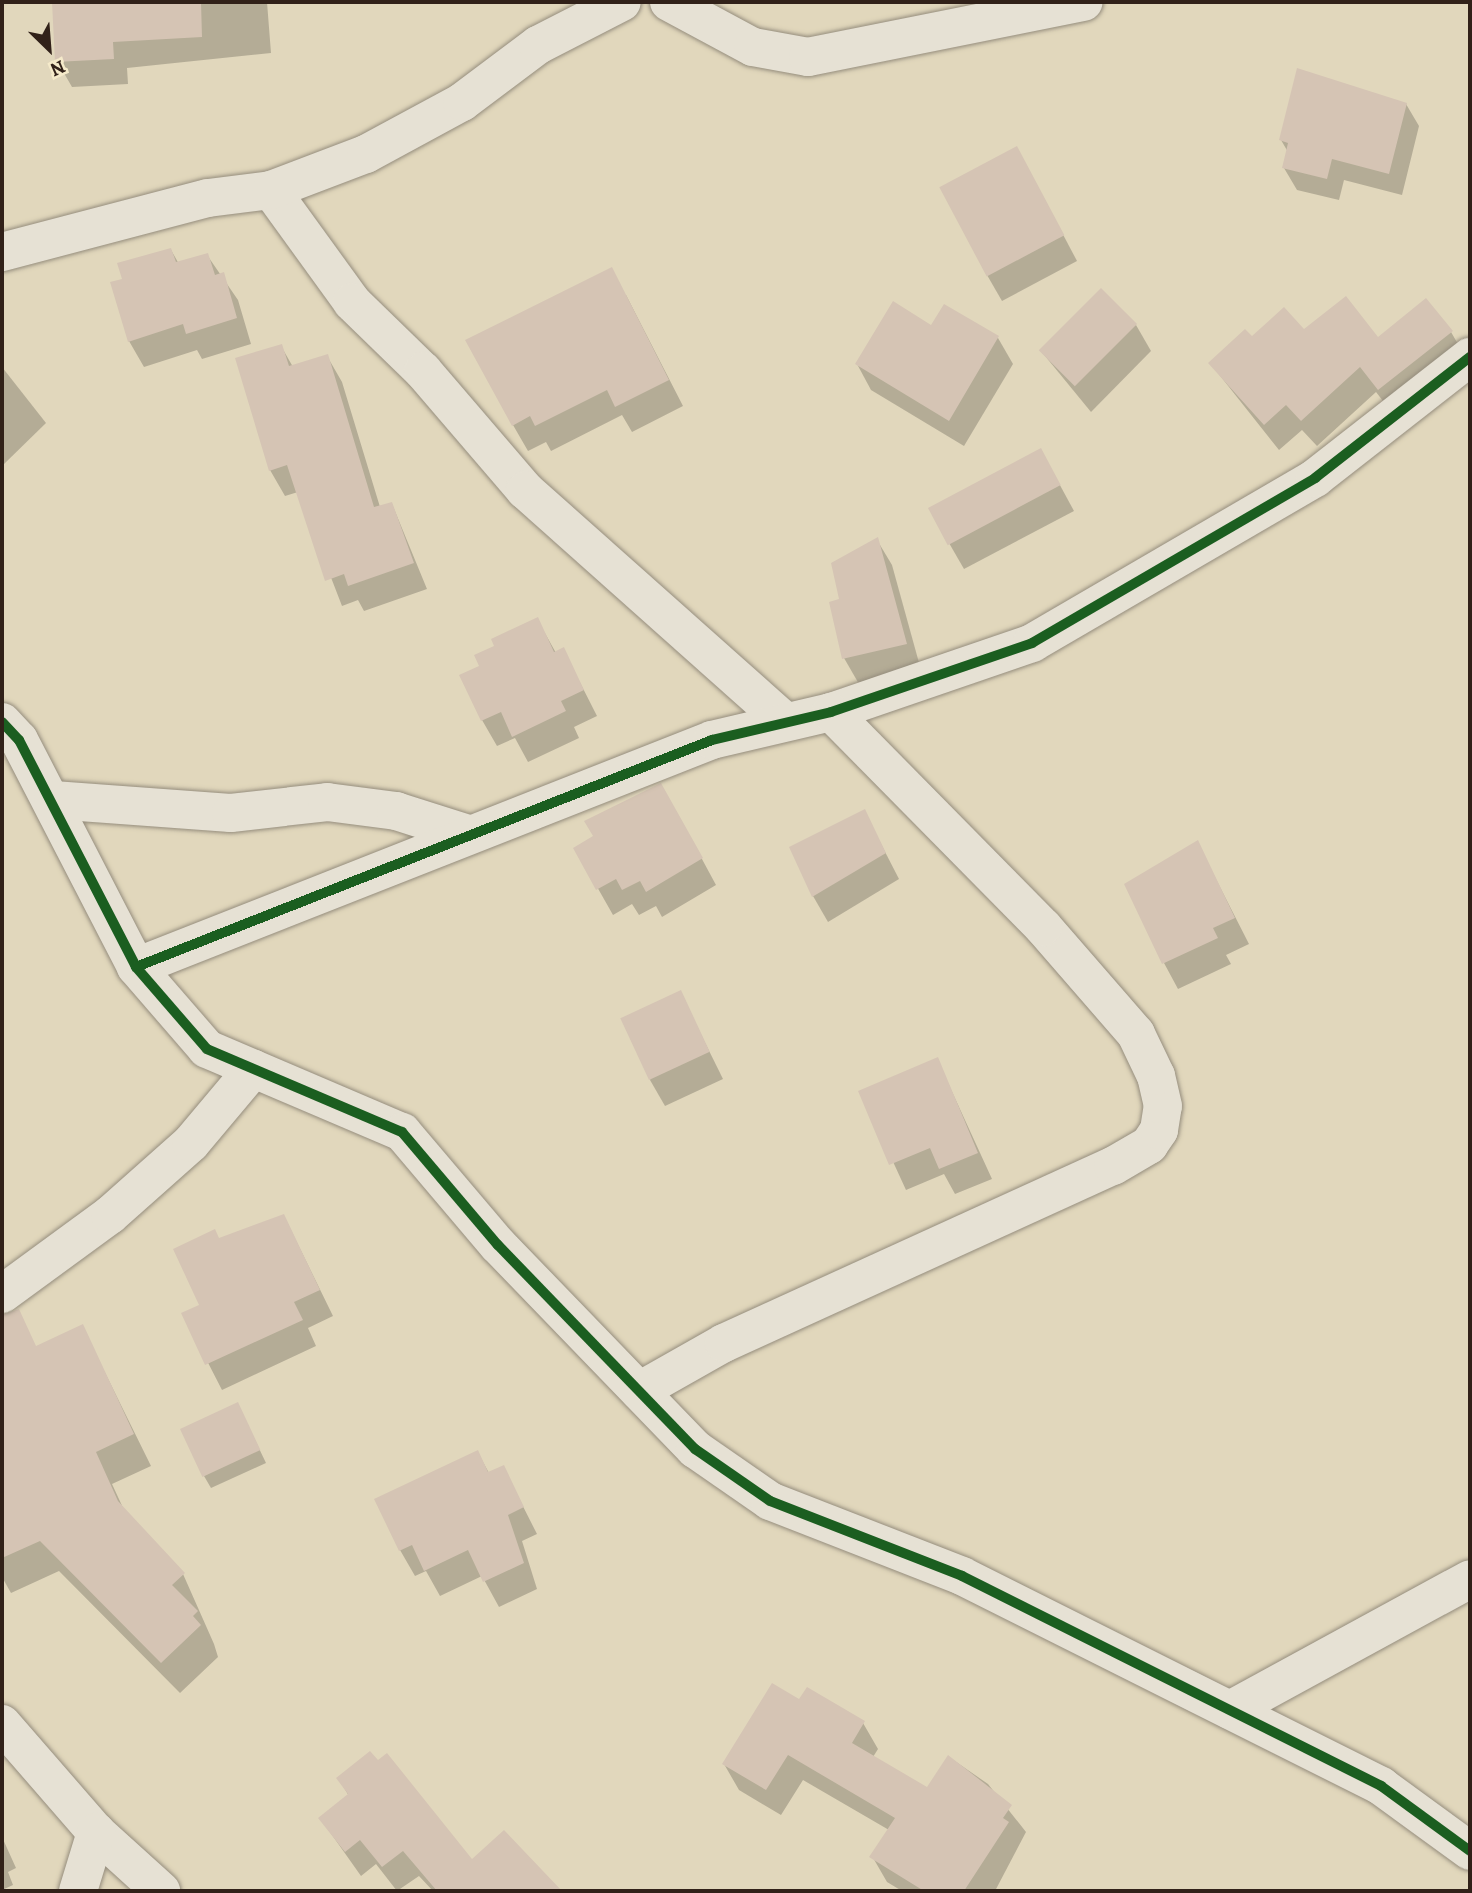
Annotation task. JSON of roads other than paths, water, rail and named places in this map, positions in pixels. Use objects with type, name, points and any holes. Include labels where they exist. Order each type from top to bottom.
[{"type":"street","points":[[2,252],[208,198],[271,190],[366,154],[462,102],[538,45],[622,2]]},
{"type":"street","points":[[669,2],[753,47],[808,57],[1084,2]]},
{"type":"street","points":[[271,190],[352,302],[423,371],[525,490],[783,720]]},
{"type":"street","points":[[136,967],[286,911],[465,833],[712,740],[783,720],[831,712],[1032,643],[1315,478],[1470,357]]},
{"type":"street","points":[[639,1391],[724,1343],[1113,1166],[1149,1145],[1159,1130],[1163,1106],[1156,1076],[1136,1034],[1043,927],[831,712]]},
{"type":"street","points":[[2,722],[19,740],[53,800],[136,967],[207,1049],[402,1132],[498,1245],[695,1449],[770,1501],[962,1576],[1381,1786],[1470,1851]]},
{"type":"street","points":[[53,800],[231,813],[327,802],[396,811],[465,833]]},
{"type":"street","points":[[2,1294],[110,1215],[191,1143],[253,1069]]},
{"type":"street","points":[[1230,1710],[1470,1579]]},
{"type":"street","points":[[2,1724],[96,1832],[161,1891]]},
{"type":"street","points":[[78,1891],[96,1832]]}]
